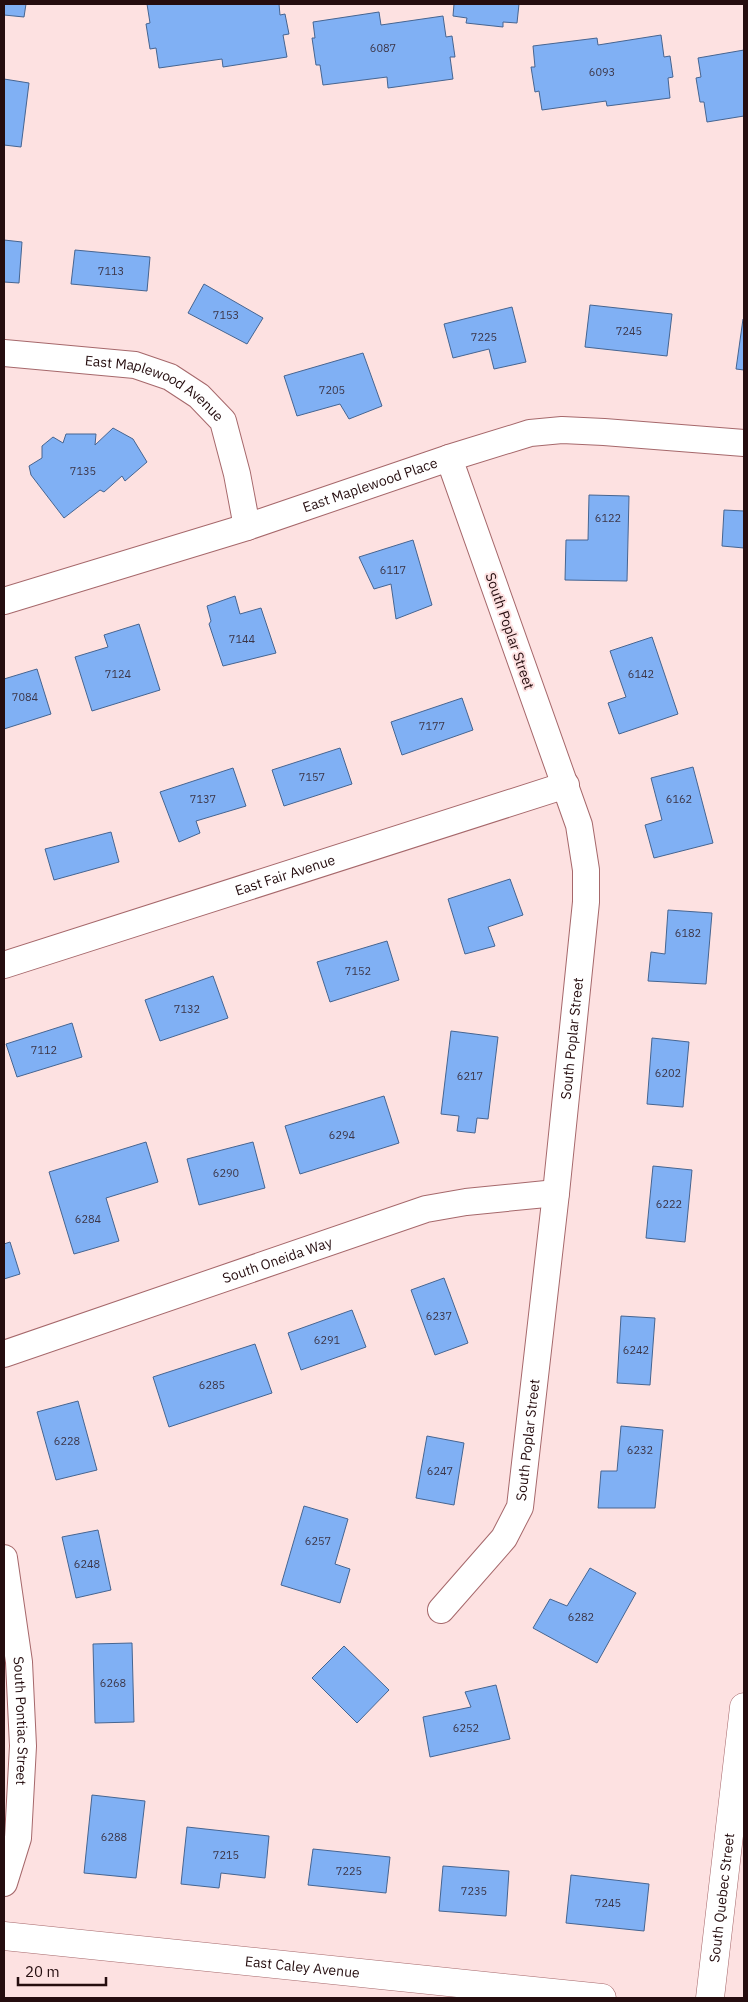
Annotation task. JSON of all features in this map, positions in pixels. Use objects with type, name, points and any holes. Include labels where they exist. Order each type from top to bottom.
[{"type":"street","name":"East Maplewood Avenue","points":[[4,353],[135,365],[170,377],[199,396],[223,421],[237,474],[247,527]]},
{"type":"street","name":"East Maplewood Place","points":[[4,601],[247,527],[449,458],[530,433],[562,430],[744,443]]},
{"type":"street","name":"South Poplar Street","points":[[441,1610],[504,1538],[520,1507],[556,1193],[586,902],[586,870],[579,825],[449,458]]},
{"type":"street","name":"East Fair Avenue","points":[[4,965],[566,785]]},
{"type":"street","name":"South Oneida Way","points":[[4,1354],[426,1209],[466,1202],[556,1193]]},
{"type":"street","name":"South Pontiac Street","points":[[4,1558],[19,1662],[23,1746],[18,1838],[4,1883]]},
{"type":"street","name":"South Quebec Street","points":[[710,1998],[744,1707]]},
{"type":"street","name":"East Caley Avenue","points":[[4,1936],[602,1998]]},
{"type":"building","points":[[4,4],[26,4],[24,17],[4,15]]},
{"type":"building","points":[[147,4],[279,4],[280,15],[285,14],[289,34],[283,35],[287,57],[223,67],[222,59],[159,68],[156,48],[150,49],[146,24],[150,23]]},
{"type":"building","points":[[454,4],[519,4],[517,23],[503,22],[503,27],[466,23],[467,18],[453,16]]},
{"type":"building","points":[[379,12],[381,25],[443,16],[446,37],[452,36],[455,57],[450,57],[453,79],[388,88],[387,77],[323,85],[320,65],[316,65],[312,38],[315,38],[313,22]]},
{"type":"building","points":[[661,35],[664,57],[670,56],[673,77],[668,78],[670,98],[607,106],[606,101],[542,110],[539,91],[535,92],[531,67],[535,67],[533,46],[597,38],[598,45]]},
{"type":"building","points":[[744,50],[744,116],[707,122],[704,102],[700,102],[696,78],[701,77],[698,58]]},
{"type":"building","points":[[4,79],[29,83],[21,147],[4,145]]},
{"type":"building","points":[[4,240],[22,242],[19,283],[4,282]]},
{"type":"building","points":[[75,250],[150,257],[147,291],[71,284]]},
{"type":"building","points":[[204,284],[263,318],[247,344],[188,313]]},
{"type":"building","points":[[590,305],[672,314],[667,356],[585,347]]},
{"type":"building","points":[[512,307],[526,362],[494,369],[489,349],[453,358],[444,324]]},
{"type":"building","points":[[744,319],[744,370],[736,369]]},
{"type":"building","points":[[363,353],[382,406],[349,419],[340,404],[297,416],[284,376]]},
{"type":"building","points":[[113,428],[133,439],[147,462],[125,481],[122,476],[104,492],[100,490],[64,518],[31,475],[29,466],[42,458],[42,446],[53,437],[63,443],[66,434],[96,434],[95,445]]},
{"type":"building","points":[[589,495],[629,496],[627,581],[565,580],[566,540],[588,540]]},
{"type":"building","points":[[724,510],[744,511],[744,548],[722,546]]},
{"type":"building","points":[[413,540],[432,605],[396,619],[391,584],[374,589],[359,557]]},
{"type":"building","points":[[235,596],[240,614],[261,608],[276,653],[223,666],[209,624],[211,621],[207,606]]},
{"type":"building","points":[[139,624],[160,690],[92,711],[75,657],[108,647],[104,635]]},
{"type":"building","points":[[652,637],[678,714],[619,734],[608,703],[626,697],[610,651]]},
{"type":"building","points":[[37,669],[51,714],[4,729],[4,679]]},
{"type":"building","points":[[462,698],[473,730],[402,755],[391,722]]},
{"type":"building","points":[[340,748],[352,784],[284,806],[272,770]]},
{"type":"building","points":[[693,767],[713,843],[654,858],[645,825],[662,820],[651,778]]},
{"type":"building","points":[[233,768],[246,806],[196,821],[200,833],[179,842],[160,792]]},
{"type":"building","points":[[111,832],[119,862],[54,880],[45,849]]},
{"type":"building","points":[[510,879],[523,915],[488,927],[495,946],[465,954],[448,899]]},
{"type":"building","points":[[668,910],[712,913],[706,984],[648,981],[651,952],[665,954]]},
{"type":"building","points":[[387,941],[399,980],[330,1002],[317,962]]},
{"type":"building","points":[[213,976],[228,1018],[160,1041],[145,1000]]},
{"type":"building","points":[[72,1023],[82,1057],[17,1077],[6,1044]]},
{"type":"building","points":[[451,1031],[498,1037],[488,1119],[477,1118],[475,1133],[457,1131],[459,1116],[441,1114]]},
{"type":"building","points":[[652,1038],[689,1042],[683,1107],[647,1104]]},
{"type":"building","points":[[384,1096],[399,1143],[300,1174],[285,1126]]},
{"type":"building","points":[[146,1142],[158,1182],[106,1198],[119,1241],[74,1254],[49,1172]]},
{"type":"building","points":[[253,1142],[265,1188],[199,1205],[187,1159]]},
{"type":"building","points":[[653,1166],[692,1170],[685,1242],[646,1238]]},
{"type":"building","points":[[10,1242],[20,1274],[4,1279],[4,1244]]},
{"type":"building","points":[[444,1278],[468,1343],[435,1355],[411,1290]]},
{"type":"building","points":[[352,1310],[366,1347],[301,1370],[288,1333]]},
{"type":"building","points":[[621,1316],[655,1318],[650,1385],[617,1383]]},
{"type":"building","points":[[255,1344],[272,1393],[169,1427],[153,1377]]},
{"type":"building","points":[[78,1401],[97,1470],[56,1480],[37,1412]]},
{"type":"building","points":[[621,1426],[663,1430],[655,1508],[598,1508],[601,1471],[617,1471]]},
{"type":"building","points":[[427,1436],[464,1443],[454,1505],[416,1498]]},
{"type":"building","points":[[304,1506],[348,1519],[335,1564],[350,1569],[340,1603],[281,1585]]},
{"type":"building","points":[[98,1530],[111,1590],[76,1598],[62,1537]]},
{"type":"building","points":[[590,1568],[636,1593],[597,1663],[533,1628],[550,1599],[567,1606]]},
{"type":"building","points":[[132,1643],[134,1722],[95,1723],[93,1644]]},
{"type":"building","points":[[344,1646],[389,1690],[357,1723],[312,1678]]},
{"type":"building","points":[[496,1685],[510,1739],[430,1757],[423,1717],[471,1707],[465,1692]]},
{"type":"building","points":[[92,1795],[145,1801],[136,1878],[84,1873]]},
{"type":"building","points":[[187,1827],[269,1836],[265,1878],[221,1873],[219,1888],[181,1884]]},
{"type":"building","points":[[313,1849],[390,1857],[386,1893],[308,1885]]},
{"type":"building","points":[[443,1866],[509,1871],[506,1916],[439,1911]]},
{"type":"building","points":[[571,1875],[649,1884],[644,1931],[566,1923]]}]
